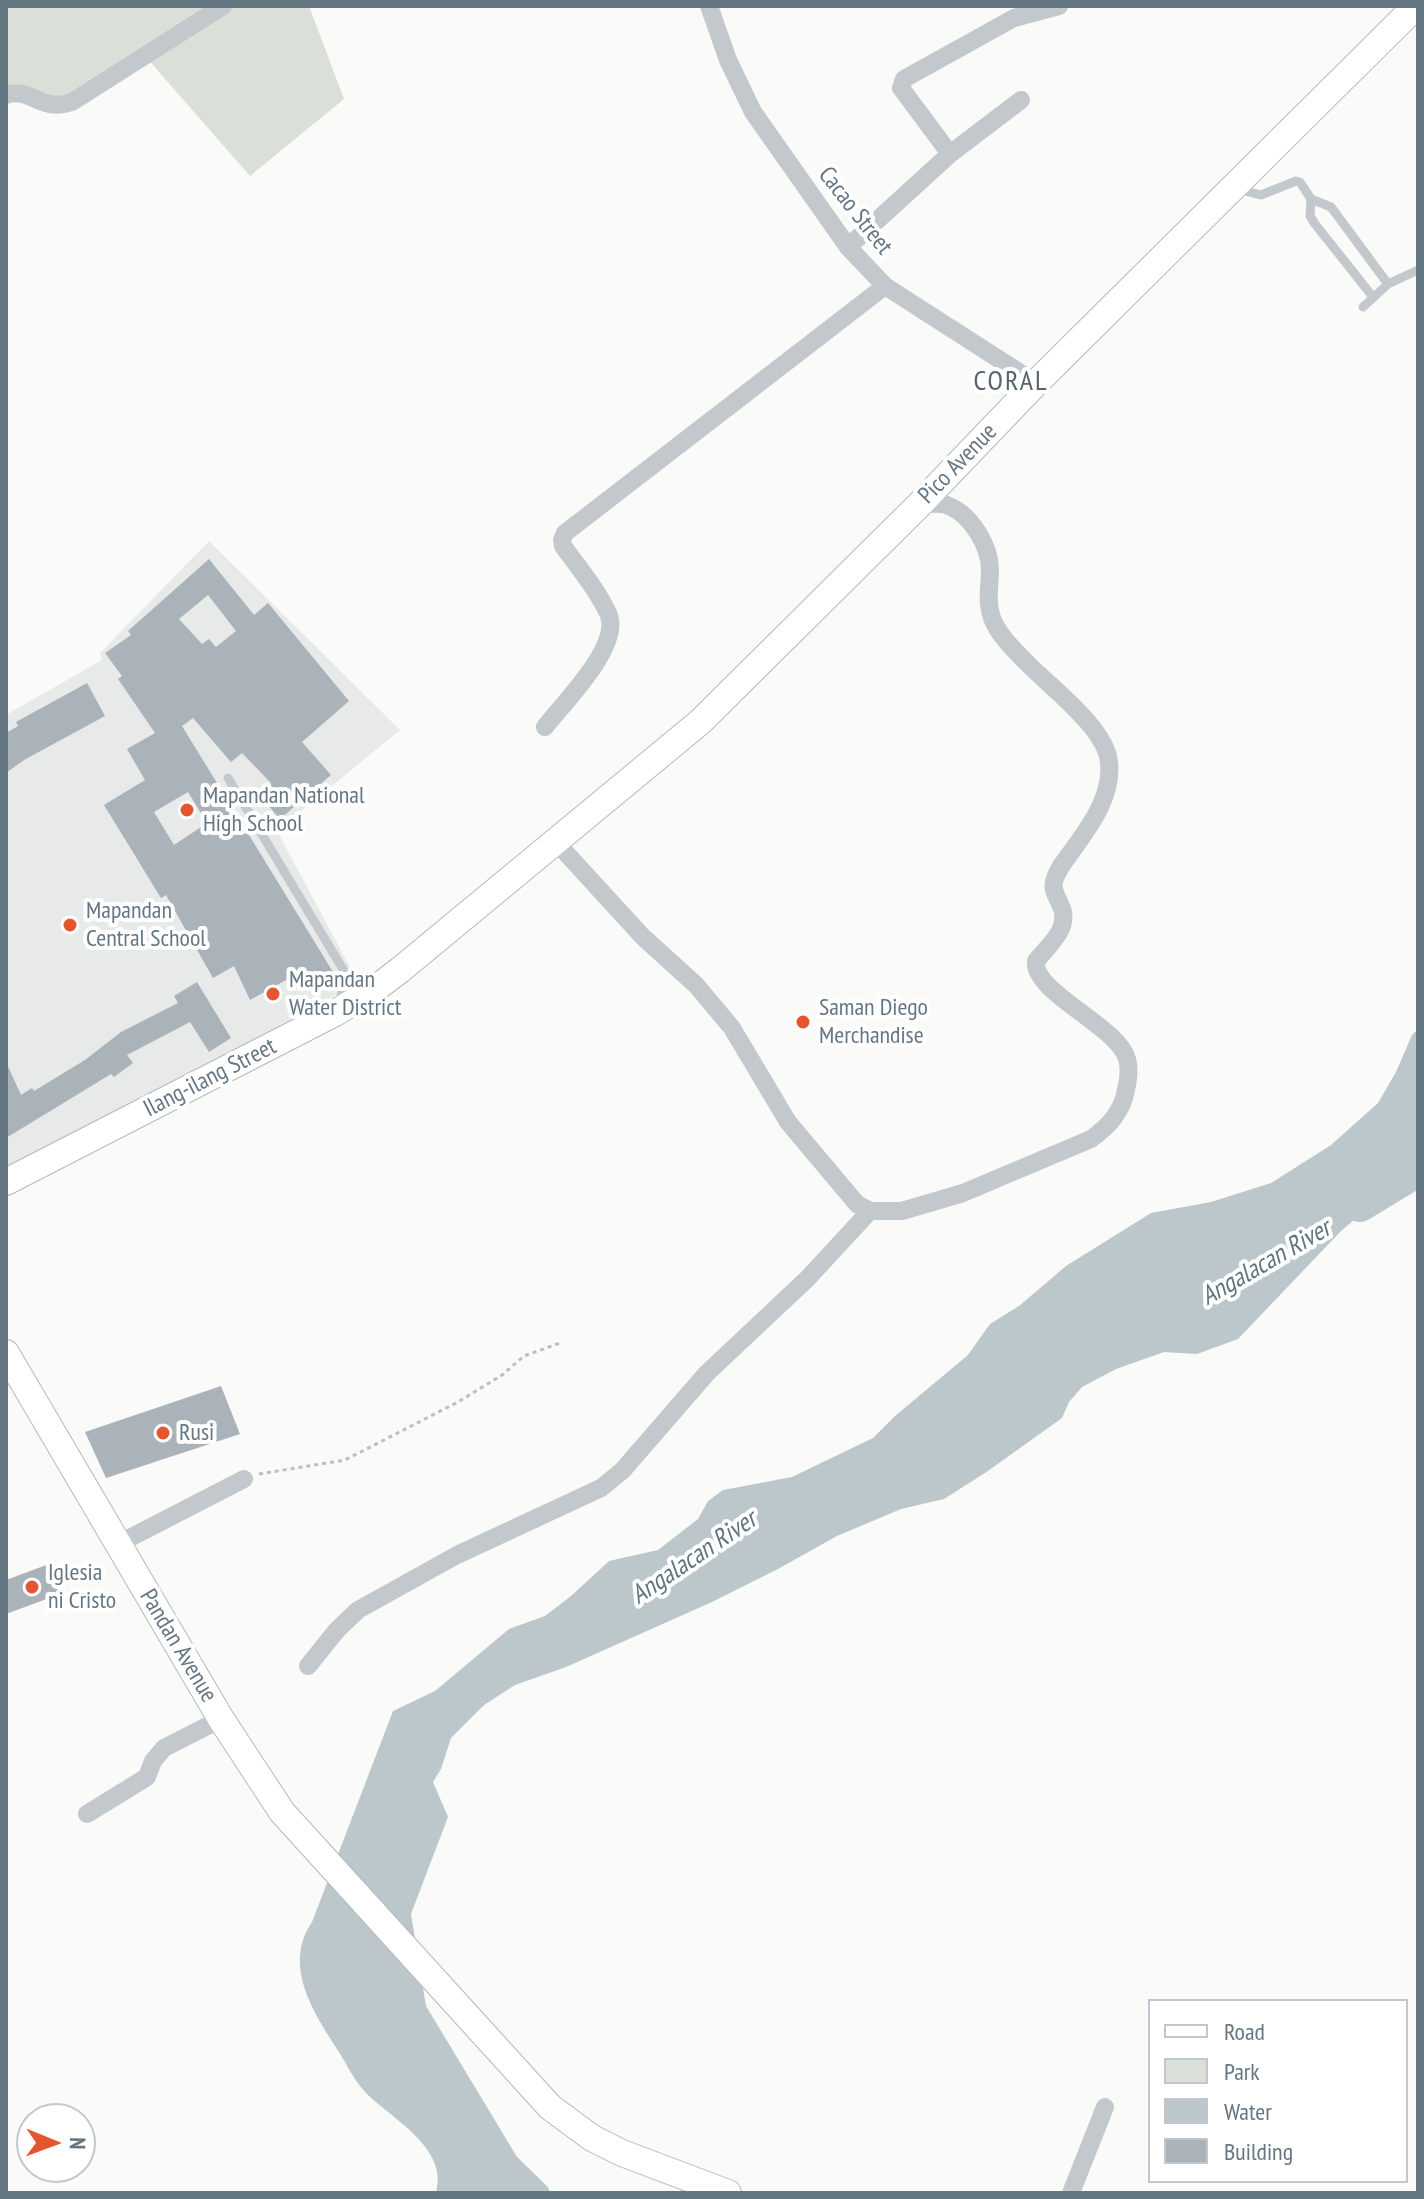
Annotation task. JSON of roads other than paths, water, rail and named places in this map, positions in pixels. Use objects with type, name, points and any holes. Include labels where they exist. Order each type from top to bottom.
[{"type":"street","points":[[6,95],[21,93],[49,106],[72,102],[223,6]]},
{"type":"street","name":"Cacao Street","points":[[709,6],[728,60],[753,112],[848,247],[885,286],[1036,383]]},
{"type":"street","points":[[950,154],[901,88],[904,79],[1014,18],[1059,6]]},
{"type":"street","name":"Pico Avenue","points":[[555,841],[700,722],[1416,6]]},
{"type":"street","points":[[848,247],[950,154],[1021,100]]},
{"type":"street","points":[[545,727],[602,655],[611,632],[609,614],[563,546],[565,533],[885,286]]},
{"type":"street","points":[[555,841],[643,937],[696,985],[732,1028],[788,1122],[857,1204],[870,1211],[902,1211],[963,1193],[1091,1139],[1109,1126],[1124,1102],[1128,1060],[1120,1044],[1062,998],[1036,973],[1035,967],[1036,961],[1063,928],[1063,910],[1054,890],[1054,882],[1057,872],[1094,820],[1104,795],[1110,763],[1105,746],[1094,729],[1027,663],[996,627],[988,604],[990,569],[978,533],[952,507],[919,505]]},
{"type":"street","name":"Ilang-ilang Street","points":[[6,1182],[335,1013],[400,970],[555,841]]},
{"type":"street","points":[[308,1666],[358,1610],[457,1555],[601,1488],[611,1480],[707,1373],[807,1279],[870,1211]]},
{"type":"street","name":"Pandan Avenue","points":[[6,1353],[221,1719],[282,1812],[550,2107],[592,2138],[622,2153],[728,2193]]},
{"type":"street","points":[[118,1544],[244,1479]]},
{"type":"street","points":[[87,1814],[147,1777],[153,1761],[164,1748],[221,1719]]},
{"type":"street","points":[[1071,2193],[1105,2107]]},
{"type":"lane","points":[[1234,187],[1261,195],[1298,181],[1311,199],[1331,207],[1388,284]]},
{"type":"lane","points":[[1311,199],[1310,216],[1315,224],[1373,297]]},
{"type":"lane","points":[[1363,307],[1388,284],[1418,270]]},
{"type":"lane","points":[[228,778],[347,976],[335,1013]]},
{"type":"water","points":[[1418,1029],[1418,1166],[1341,1231],[1238,1339],[1197,1354],[1164,1352],[1116,1369],[1082,1387],[1069,1402],[1062,1418],[944,1499],[901,1509],[837,1536],[712,1602],[566,1667],[515,1685],[484,1705],[451,1738],[441,1769],[433,1782],[448,1817],[411,1914],[426,2006],[517,2157],[548,2187],[550,2193],[436,2193],[438,2177],[426,2148],[358,2084],[320,2021],[305,1989],[301,1972],[300,1955],[304,1939],[393,1711],[435,1691],[509,1629],[545,1616],[609,1561],[658,1550],[698,1519],[708,1501],[723,1490],[792,1477],[873,1438],[968,1355],[990,1324],[1019,1306],[1066,1266],[1151,1213],[1211,1202],[1271,1183],[1331,1145],[1378,1103],[1412,1035]]},
{"type":"waterway","name":"Angalacan River","points":[[1360,1206],[1418,1171]]},
{"type":"place","name":"Mapandan National High School","points":[[187,810]]},
{"type":"place","name":"Mapandan Central School","points":[[70,925]]},
{"type":"place","name":"Mapandan Water District","points":[[273,994]]},
{"type":"place","name":"Saman Diego Merchandise","points":[[803,1022]]},
{"type":"place","name":"Rusi","points":[[163,1433]]},
{"type":"place","name":"Iglesia ni Cristo","points":[[32,1587]]},
{"type":"district","name":"CORAL","points":[[1011,382]]}]
